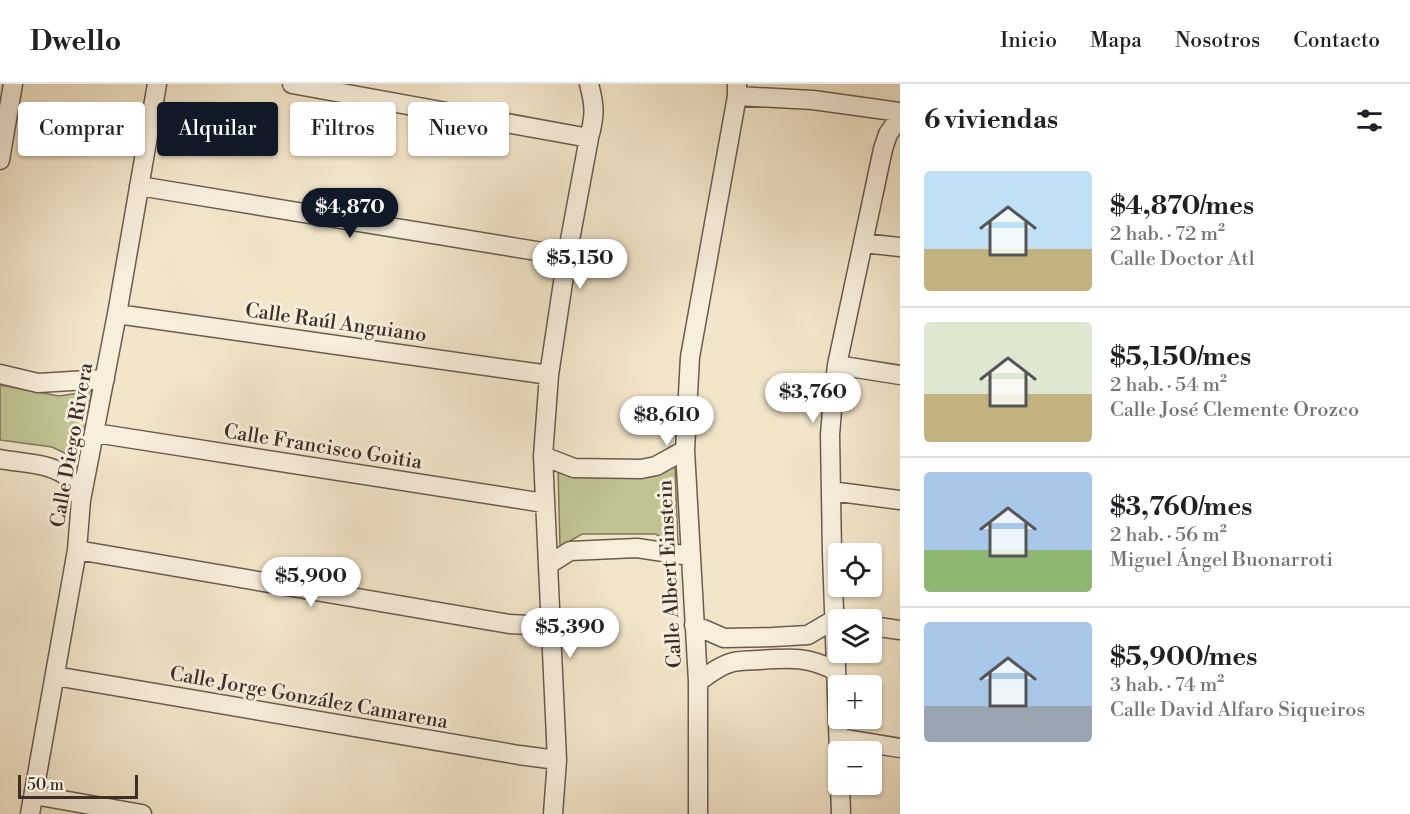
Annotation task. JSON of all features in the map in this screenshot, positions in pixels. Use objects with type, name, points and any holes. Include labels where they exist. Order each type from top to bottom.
[{"type":"street","points":[[0,160],[13,84]]},
{"type":"street","name":"Calle Diego Rivera","points":[[30,814],[77,550],[81,500],[105,380],[157,84]]},
{"type":"street","points":[[292,84],[589,138]]},
{"type":"street","points":[[553,814],[557,760],[543,456],[549,375],[567,256],[594,120],[595,107],[589,84]]},
{"type":"street","points":[[737,90],[900,115],[888,134],[883,149],[837,365],[830,435],[837,609]]},
{"type":"street","name":"Calle Albert Einstein","points":[[698,814],[698,682],[685,450],[690,357],[737,90]]},
{"type":"street","points":[[139,186],[567,256]]},
{"type":"street","points":[[863,243],[900,247]]},
{"type":"street","name":"Calle Raúl Anguiano","points":[[117,314],[549,375]]},
{"type":"street","points":[[837,365],[900,375]]},
{"type":"street","points":[[0,374],[38,383],[105,380]]},
{"type":"street","name":"Calle Francisco Goitia","points":[[95,433],[544,503]]},
{"type":"street","points":[[543,456],[574,468],[641,469],[656,466],[685,450]]},
{"type":"street","points":[[0,459],[47,467],[66,476],[74,485],[81,500]]},
{"type":"street","points":[[831,491],[900,500]]},
{"type":"street","points":[[548,565],[570,551],[637,548],[690,556]]},
{"type":"street","points":[[77,550],[509,624],[550,626]]},
{"type":"street","points":[[694,625],[724,638],[753,638],[808,635],[828,624]]},
{"type":"street","points":[[882,627],[900,630]]},
{"type":"street","points":[[698,682],[717,668],[732,662],[806,659],[836,671]]},
{"type":"street","points":[[836,663],[839,741]]},
{"type":"street","name":"Calle Jorge González Camarena","points":[[55,676],[557,760]]},
{"type":"street","points":[[882,747],[900,748]]},
{"type":"street","points":[[34,795],[142,814]]},
{"type":"street","points":[[840,795],[841,814]]},
{"type":"green space","points":[[0,385],[59,396],[92,391],[79,460],[52,447],[0,440]]},
{"type":"green space","points":[[675,466],[678,544],[655,534],[582,534],[560,547],[558,469],[653,475]]}]
